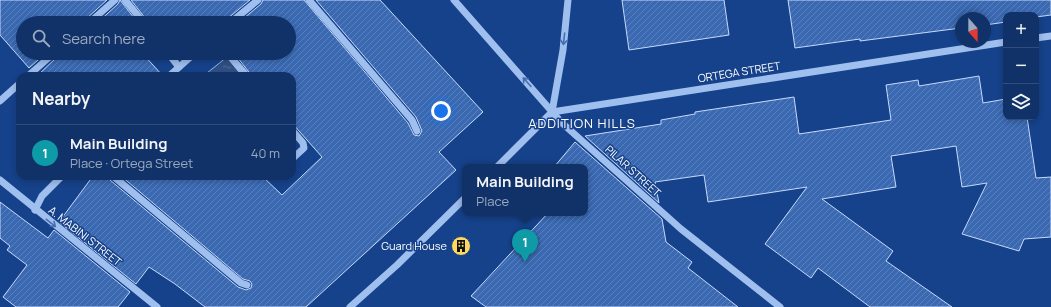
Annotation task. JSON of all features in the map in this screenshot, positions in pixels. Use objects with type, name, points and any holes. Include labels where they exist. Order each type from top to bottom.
[{"type":"street","points":[[97,16],[115,0]]},
{"type":"street","points":[[125,0],[138,16]]},
{"type":"street","points":[[239,16],[258,0]]},
{"type":"street","points":[[309,0],[412,120],[417,131]]},
{"type":"street","name":"PILAR STREET","points":[[454,0],[552,112],[681,229],[780,307]]},
{"type":"street","points":[[500,164],[552,112],[563,50],[568,0]]},
{"type":"street","points":[[1039,38],[1051,36]]},
{"type":"street","name":"ORTEGA STREET","points":[[552,112],[1003,42]]},
{"type":"street","points":[[33,72],[46,60]]},
{"type":"street","points":[[174,60],[179,67]]},
{"type":"street","points":[[173,72],[187,60]]},
{"type":"street","points":[[234,60],[244,72]]},
{"type":"street","points":[[0,101],[16,87]]},
{"type":"street","points":[[296,135],[303,143],[304,148],[296,155]]},
{"type":"street","name":"A. MABINI STREET","points":[[0,180],[35,210],[157,307]]},
{"type":"street","points":[[35,210],[42,196],[58,180]]},
{"type":"street","points":[[118,180],[241,283],[247,285]]},
{"type":"street","points":[[350,307],[397,265],[462,201]]},
{"type":"water","points":[[223,60],[229,60],[239,72],[208,72]]},
{"type":"building","points":[[0,0],[107,0],[89,16],[16,16],[16,53],[0,35]]},
{"type":"building","points":[[120,0],[133,16],[105,16],[118,4]]},
{"type":"building","points":[[131,0],[250,0],[231,16],[144,16]]},
{"type":"building","points":[[263,0],[304,0],[408,123],[414,135],[419,136],[422,131],[416,117],[316,0],[380,0],[483,112],[439,152],[456,170],[306,307],[205,307],[175,284],[149,267],[136,284],[59,222],[90,180],[110,180],[238,287],[246,290],[251,288],[252,284],[250,281],[243,279],[126,180],[266,180],[282,195],[322,157],[296,128],[296,72],[249,72],[239,60],[296,60],[296,16],[246,16],[261,4]]},
{"type":"building","points":[[622,0],[724,0],[729,35],[629,50]]},
{"type":"building","points":[[788,0],[1051,0],[1051,15],[1039,17],[1039,12],[1003,12],[1003,22],[991,24],[991,12],[955,12],[955,29],[795,48]]},
{"type":"building","points":[[22,60],[38,60],[29,68]]},
{"type":"building","points":[[54,60],[148,60],[159,72],[41,72]]},
{"type":"building","points":[[979,76],[983,103],[1003,100],[1003,120],[1027,120],[1036,178],[1051,177],[1051,237],[1024,239],[1019,251],[962,234],[987,183],[962,187],[956,146],[891,156],[896,187],[822,199],[893,251],[886,261],[952,307],[870,307],[818,268],[811,278],[765,244],[807,187],[708,202],[704,175],[655,182],[659,203],[585,136],[661,124],[661,120],[695,114],[695,112],[794,97],[799,134],[891,120],[886,85],[918,80],[919,86]]},
{"type":"building","points":[[575,142],[662,219],[666,242],[692,262],[688,268],[738,307],[486,307],[471,296],[545,216],[588,216],[588,164],[557,164]]},
{"type":"building","points":[[0,202],[48,238],[54,230],[130,292],[118,307],[16,307],[3,297],[27,265],[7,250],[10,246],[0,238]]},
{"type":"place","name":"Guard House","points":[[461,246]]},
{"type":"place","name":"Main Building","points":[[525,262]]},
{"type":"district","name":"ADDITION HILLS","points":[[582,123]]}]
